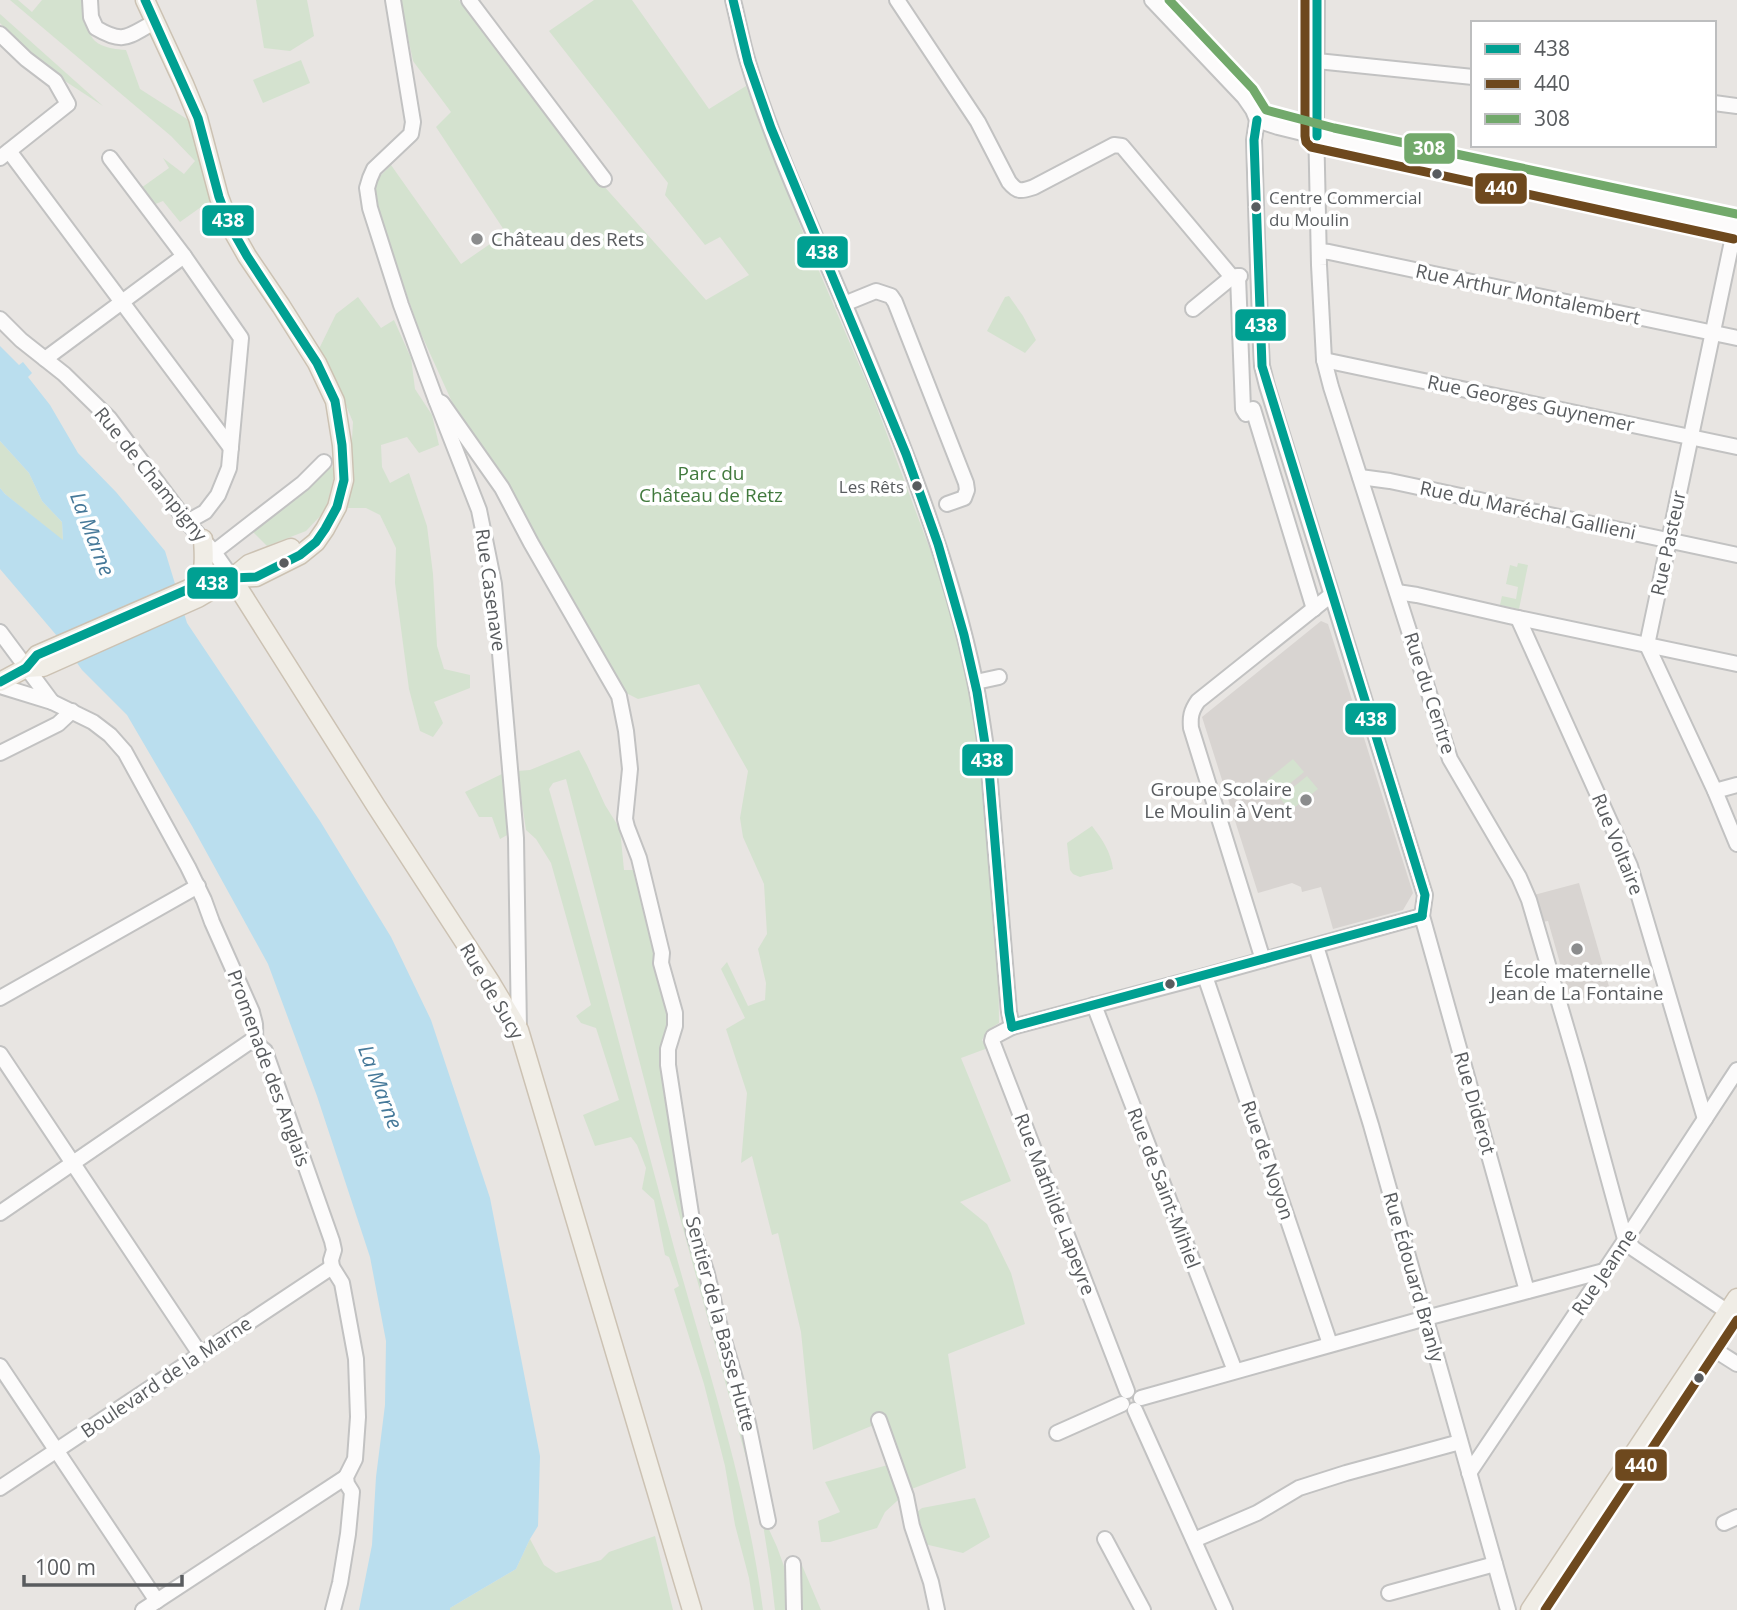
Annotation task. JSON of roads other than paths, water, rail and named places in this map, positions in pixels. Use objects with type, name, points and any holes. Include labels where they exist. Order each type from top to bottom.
[{"type":"main road","points":[[0,684],[26,668],[37,655],[54,654],[232,578],[256,577],[285,564],[316,542],[337,507],[344,480],[335,401],[317,363],[230,226],[219,197],[198,118],[145,0]]},
{"type":"main road","points":[[195,593],[209,546]]},
{"type":"main road","name":"Rue de Sucy","points":[[232,578],[519,1030],[692,1610]]},
{"type":"main road","points":[[1530,1610],[1732,1305]]},
{"type":"street","points":[[90,0],[91,16],[96,28],[118,39],[131,36],[155,22]]},
{"type":"street","name":"Rue Casenave","points":[[393,0],[413,122],[411,134],[374,169],[368,188],[370,208],[401,305],[479,510],[494,584],[516,838],[519,1030]]},
{"type":"street","points":[[469,0],[604,179]]},
{"type":"street","points":[[733,0],[747,59],[762,102],[887,407],[951,586],[976,682],[989,770],[1012,1027],[1422,916]]},
{"type":"street","points":[[897,0],[978,122],[1014,189],[1023,191],[1034,187],[1114,145],[1122,146],[1235,276],[1242,409],[1314,609]]},
{"type":"street","points":[[1152,0],[1244,97],[1257,120],[1317,136],[1736,227]]},
{"type":"street","name":"Rue du Centre","points":[[1317,0],[1319,251],[1324,360],[1450,759],[1519,877],[1529,900],[1625,1239]]},
{"type":"street","points":[[0,34],[26,60],[55,81],[68,104],[4,155],[122,303],[231,448]]},
{"type":"street","points":[[1317,61],[1471,77]]},
{"type":"street","points":[[1716,103],[1737,106]]},
{"type":"street","name":"Rue Diderot","points":[[1257,120],[1254,140],[1262,366],[1425,895],[1422,916],[1527,1291]]},
{"type":"street","points":[[110,158],[184,256],[241,338],[229,468],[218,495],[205,512],[187,522]]},
{"type":"street","name":"Rue Pasteur","points":[[1647,645],[1736,227]]},
{"type":"street","name":"Rue Arthur Montalembert","points":[[1319,251],[1737,338]]},
{"type":"street","points":[[45,359],[184,256]]},
{"type":"street","points":[[1193,309],[1235,276],[1259,275]]},
{"type":"street","points":[[844,304],[876,291],[891,296],[895,302],[966,483],[964,498],[947,504]]},
{"type":"street","name":"Rue de Champigny","points":[[0,319],[109,418],[232,578]]},
{"type":"street","name":"Rue Georges Guynemer","points":[[1324,360],[1737,447]]},
{"type":"street","points":[[1245,415],[1270,399]]},
{"type":"street","name":"Sentier de la Basse Hutte","points":[[436,400],[442,403],[502,488],[619,696],[630,769],[625,818],[647,889],[662,953],[661,963],[675,1013],[675,1026],[668,1049],[668,1065],[694,1233],[748,1423],[768,1521]]},
{"type":"street","points":[[209,546],[303,483],[324,462]]},
{"type":"street","name":"Rue du Maréchal Gallieni","points":[[1360,477],[1390,481],[1737,555]]},
{"type":"street","points":[[1397,592],[1737,664]]},
{"type":"street","points":[[1263,960],[1191,728],[1190,717],[1198,701],[1331,595]]},
{"type":"street","name":"Rue Voltaire","points":[[1518,618],[1630,866],[1705,1119]]},
{"type":"street","name":"Promenade des Anglais","points":[[0,632],[52,702]]},
{"type":"street","points":[[1647,645],[1737,844]]},
{"type":"street","points":[[976,682],[999,677]]},
{"type":"street","name":"Promenade des Anglais","points":[[0,684],[52,702],[93,722],[110,735],[125,752],[198,886],[252,1012],[255,1023],[254,1039],[265,1051],[332,1241],[332,1267],[342,1283],[356,1359],[358,1417],[355,1459],[346,1477],[352,1492],[348,1534],[333,1610]]},
{"type":"street","points":[[0,753],[58,724],[72,711]]},
{"type":"street","points":[[1715,791],[1737,785]]},
{"type":"street","points":[[0,998],[198,886]]},
{"type":"street","name":"Rue Édouard Branly","points":[[1317,946],[1371,1125],[1508,1610]]},
{"type":"street","name":"Rue de Noyon","points":[[1205,976],[1330,1344]]},
{"type":"street","name":"Rue de Saint-Mihiel","points":[[1094,1005],[1235,1371]]},
{"type":"street","name":"Rue Mathilde Lapeyre","points":[[1012,1027],[996,1035],[992,1041],[1131,1401],[1225,1610]]},
{"type":"street","points":[[0,1213],[254,1039]]},
{"type":"street","points":[[0,1054],[201,1354]]},
{"type":"street","name":"Rue Jeanne","points":[[1469,1473],[1737,1070]]},
{"type":"street","points":[[1625,1239],[1634,1250],[1732,1305]]},
{"type":"street","name":"Boulevard de la Marne","points":[[0,1488],[332,1267]]},
{"type":"street","points":[[1057,1433],[1131,1401],[1330,1344],[1604,1271]]},
{"type":"street","points":[[1707,1345],[1737,1364]]},
{"type":"street","points":[[0,1366],[157,1601]]},
{"type":"street","points":[[879,1420],[906,1496],[937,1610]]},
{"type":"street","points":[[1194,1540],[1257,1513],[1299,1488],[1461,1442]]},
{"type":"street","points":[[144,1610],[346,1477]]},
{"type":"street","points":[[1105,1538],[1143,1610]]},
{"type":"street","points":[[793,1564],[794,1610]]},
{"type":"street","points":[[1389,1593],[1495,1564]]},
{"type":"water","name":"La Marne","points":[[0,346],[19,365],[23,362],[32,373],[28,377],[50,405],[78,453],[116,492],[165,551],[187,623],[320,821],[391,937],[431,1020],[490,1198],[540,1456],[538,1526],[516,1569],[450,1610],[359,1610],[372,1545],[376,1477],[385,1405],[386,1341],[370,1257],[317,1096],[268,964],[127,715],[82,670],[63,643],[0,569],[0,488],[63,540],[62,522],[42,501],[29,473],[0,441]]},
{"type":"place","name":"Centre Commercial du Moulin","points":[[1256,207]]},
{"type":"place","name":"Château des Rets","points":[[477,239]]},
{"type":"place","name":"Les Rêts","points":[[917,486]]},
{"type":"place","name":"Groupe Scolaire Le Moulin à Vent","points":[[1306,800]]},
{"type":"place","name":"École maternelle Jean de La Fontaine","points":[[1577,949]]},
{"type":"park label","name":"Parc du Château de Retz","points":[[711,484]]}]
